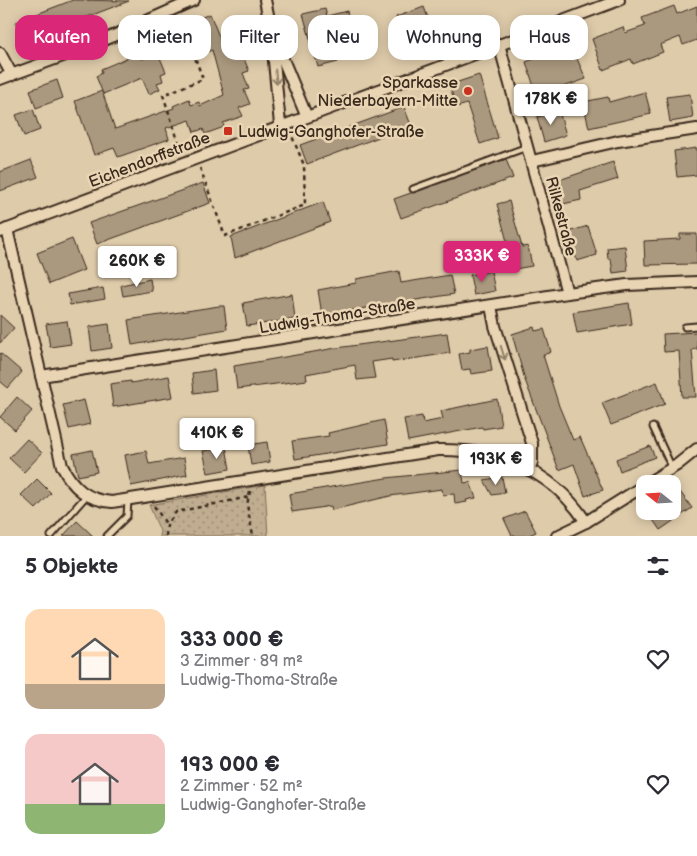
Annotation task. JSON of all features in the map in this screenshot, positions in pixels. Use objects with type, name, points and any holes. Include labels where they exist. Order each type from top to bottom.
[{"type":"street","points":[[0,80],[93,45],[194,0]]},
{"type":"street","points":[[265,0],[268,15]]},
{"type":"street","name":"Eichendorffstraße","points":[[500,44],[619,0]]},
{"type":"street","name":"Rilkestraße","points":[[500,48],[567,292]]},
{"type":"street","points":[[0,53],[12,75]]},
{"type":"street","points":[[275,60],[284,124]]},
{"type":"street","points":[[284,60],[306,115]]},
{"type":"street","name":"Eichendorffstraße","points":[[4,230],[456,60]]},
{"type":"street","points":[[532,161],[637,138],[697,129]]},
{"type":"street","points":[[4,230],[62,466],[77,489],[86,496],[99,501],[128,500],[438,450],[474,451],[494,455],[529,470],[570,501],[586,522]]},
{"type":"street","name":"Ludwig-Thoma-Straße","points":[[41,376],[491,306],[567,292],[627,285],[697,282]]},
{"type":"street","points":[[491,306],[495,326],[532,443],[532,462],[529,470]]},
{"type":"street","points":[[661,475],[697,449]]},
{"type":"street","points":[[557,536],[586,522],[636,490]]},
{"type":"lane","points":[[413,189],[528,146]]},
{"type":"lane","points":[[685,327],[697,326]]},
{"type":"lane","points":[[653,427],[672,468]]},
{"type":"lane","points":[[51,536],[86,496]]},
{"type":"lane","points":[[107,536],[127,516],[128,500]]},
{"type":"path","points":[[178,164],[180,143],[163,94],[203,79],[196,60]]},
{"type":"path","points":[[196,157],[225,236],[305,205],[304,165],[284,124]]},
{"type":"path","points":[[253,536],[247,506],[255,480]]},
{"type":"path","points":[[148,497],[167,525]]},
{"type":"path","points":[[166,536],[167,525],[176,512],[249,497]]},
{"type":"shaded area","points":[[265,485],[268,536],[159,536],[160,531],[149,505]]},
{"type":"building","points":[[73,0],[129,1],[92,15],[34,15]]},
{"type":"building","points":[[674,6],[677,14],[697,6],[697,40],[683,45],[680,37],[660,45],[663,52],[633,64],[631,59],[603,70],[592,39],[623,27],[625,33],[645,26],[642,18]]},
{"type":"building","points":[[424,7],[427,15],[402,15]]},
{"type":"building","points":[[325,9],[327,15],[308,15],[308,32],[303,14]]},
{"type":"building","points":[[347,11],[348,15],[331,15]]},
{"type":"building","points":[[211,16],[221,42],[221,60],[244,60],[249,71],[243,73],[249,89],[244,90],[250,104],[239,108],[243,116],[223,123],[224,127],[205,134],[203,129],[194,132],[190,120],[166,128],[169,139],[118,157],[114,148],[94,155],[75,101],[102,91],[115,129],[174,108],[173,106],[189,99],[191,105],[199,102],[200,106],[224,95],[212,50]]},
{"type":"building","points":[[122,60],[161,60],[166,72],[161,74],[163,81],[157,83],[160,89],[149,94],[142,78],[103,94],[96,76],[102,73],[101,69]]},
{"type":"building","points":[[316,60],[338,60],[338,62],[318,67]]},
{"type":"building","points":[[531,60],[578,60],[586,79],[537,96],[526,62]]},
{"type":"building","points":[[479,75],[498,138],[480,144],[467,104],[457,107],[449,85]]},
{"type":"building","points":[[57,80],[63,98],[36,108],[30,90]]},
{"type":"building","points":[[645,92],[651,114],[589,128],[583,102],[608,97],[609,102]]},
{"type":"building","points":[[690,94],[693,118],[670,122],[666,97]]},
{"type":"building","points":[[404,107],[411,125],[307,164],[300,145]]},
{"type":"building","points":[[33,109],[40,130],[24,136],[16,115]]},
{"type":"building","points":[[559,111],[566,135],[544,142],[537,117]]},
{"type":"building","points":[[697,148],[697,175],[677,177],[674,151]]},
{"type":"building","points":[[506,159],[513,178],[401,218],[394,199]]},
{"type":"building","points":[[31,160],[38,177],[0,191],[0,172]]},
{"type":"building","points":[[613,162],[618,179],[580,191],[581,200],[563,204],[556,181]]},
{"type":"building","points":[[203,183],[210,203],[97,244],[89,223]]},
{"type":"building","points":[[509,201],[522,247],[528,246],[532,266],[509,270],[506,250],[509,249],[497,204]]},
{"type":"building","points":[[323,202],[330,222],[235,258],[231,237]]},
{"type":"building","points":[[588,226],[597,255],[577,261],[568,232]]},
{"type":"building","points":[[680,234],[697,234],[697,264],[645,265],[644,241],[680,239]]},
{"type":"building","points":[[72,239],[84,270],[49,284],[37,253]]},
{"type":"building","points":[[625,246],[628,271],[613,273],[611,259],[608,259],[607,248]]},
{"type":"building","points":[[399,271],[401,283],[450,275],[454,294],[322,315],[318,290],[356,283],[356,279]]},
{"type":"building","points":[[491,271],[495,291],[474,295],[470,275]]},
{"type":"building","points":[[150,279],[152,291],[123,296],[121,285]]},
{"type":"building","points":[[103,288],[105,299],[70,305],[68,294]]},
{"type":"building","points":[[292,294],[295,319],[247,326],[243,303]]},
{"type":"building","points":[[629,303],[632,324],[577,333],[573,312]]},
{"type":"building","points":[[224,306],[227,329],[132,345],[128,320]]},
{"type":"building","points":[[0,315],[14,328],[0,343]]},
{"type":"building","points":[[67,321],[71,344],[50,347],[46,324]]},
{"type":"building","points":[[109,324],[112,348],[92,351],[89,327]]},
{"type":"building","points":[[534,327],[535,331],[544,329],[551,352],[543,355],[559,406],[573,440],[580,437],[603,490],[585,496],[574,464],[559,470],[525,380],[512,334]]},
{"type":"building","points":[[697,332],[697,349],[692,350],[696,397],[682,397],[679,351],[664,352],[663,334]]},
{"type":"building","points":[[447,333],[450,353],[392,362],[392,359],[372,362],[375,378],[357,380],[355,365],[306,374],[307,380],[237,389],[234,366],[336,348]]},
{"type":"building","points":[[488,346],[492,371],[471,374],[470,369],[462,370],[459,354],[470,352],[470,349]]},
{"type":"building","points":[[0,353],[22,372],[8,388],[0,381]]},
{"type":"building","points":[[214,370],[216,390],[194,393],[192,373]]},
{"type":"building","points":[[169,376],[173,397],[113,407],[110,384],[131,381],[131,383]]},
{"type":"building","points":[[657,382],[665,404],[611,425],[602,403]]},
{"type":"building","points":[[17,397],[32,411],[15,430],[0,417]]},
{"type":"building","points":[[497,399],[501,426],[483,429],[482,427],[408,441],[404,419],[422,416],[423,423],[443,419],[441,411]]},
{"type":"building","points":[[84,400],[90,424],[69,429],[63,405]]},
{"type":"building","points":[[384,420],[388,444],[295,459],[292,441],[329,436],[328,433]]},
{"type":"building","points":[[27,439],[42,453],[24,472],[9,458]]},
{"type":"building","points":[[267,442],[270,462],[251,465],[248,445]]},
{"type":"building","points":[[650,446],[655,457],[620,471],[616,459]]},
{"type":"building","points":[[226,447],[230,469],[208,473],[203,451]]},
{"type":"building","points":[[92,450],[97,472],[78,476],[73,454]]},
{"type":"building","points":[[146,451],[149,464],[184,458],[187,475],[131,486],[125,455]]},
{"type":"building","points":[[462,470],[464,483],[470,482],[476,498],[466,500],[467,502],[455,504],[454,494],[443,495],[442,489],[390,496],[332,510],[331,506],[292,512],[289,494],[386,478]]},
{"type":"building","points":[[502,477],[505,493],[492,495],[484,480]]},
{"type":"building","points":[[37,479],[51,493],[36,509],[21,495]]},
{"type":"building","points":[[681,493],[692,508],[681,516]]},
{"type":"building","points":[[525,511],[536,532],[527,536],[512,536],[504,519]]},
{"type":"building","points":[[653,520],[675,520],[660,530]]},
{"type":"building","points":[[77,521],[93,536],[63,536]]},
{"type":"place","name":"Sparkasse Niederbayern-Mitte","points":[[468,91]]},
{"type":"place","name":"Ludwig-Ganghofer-Straße","points":[[228,131]]}]
